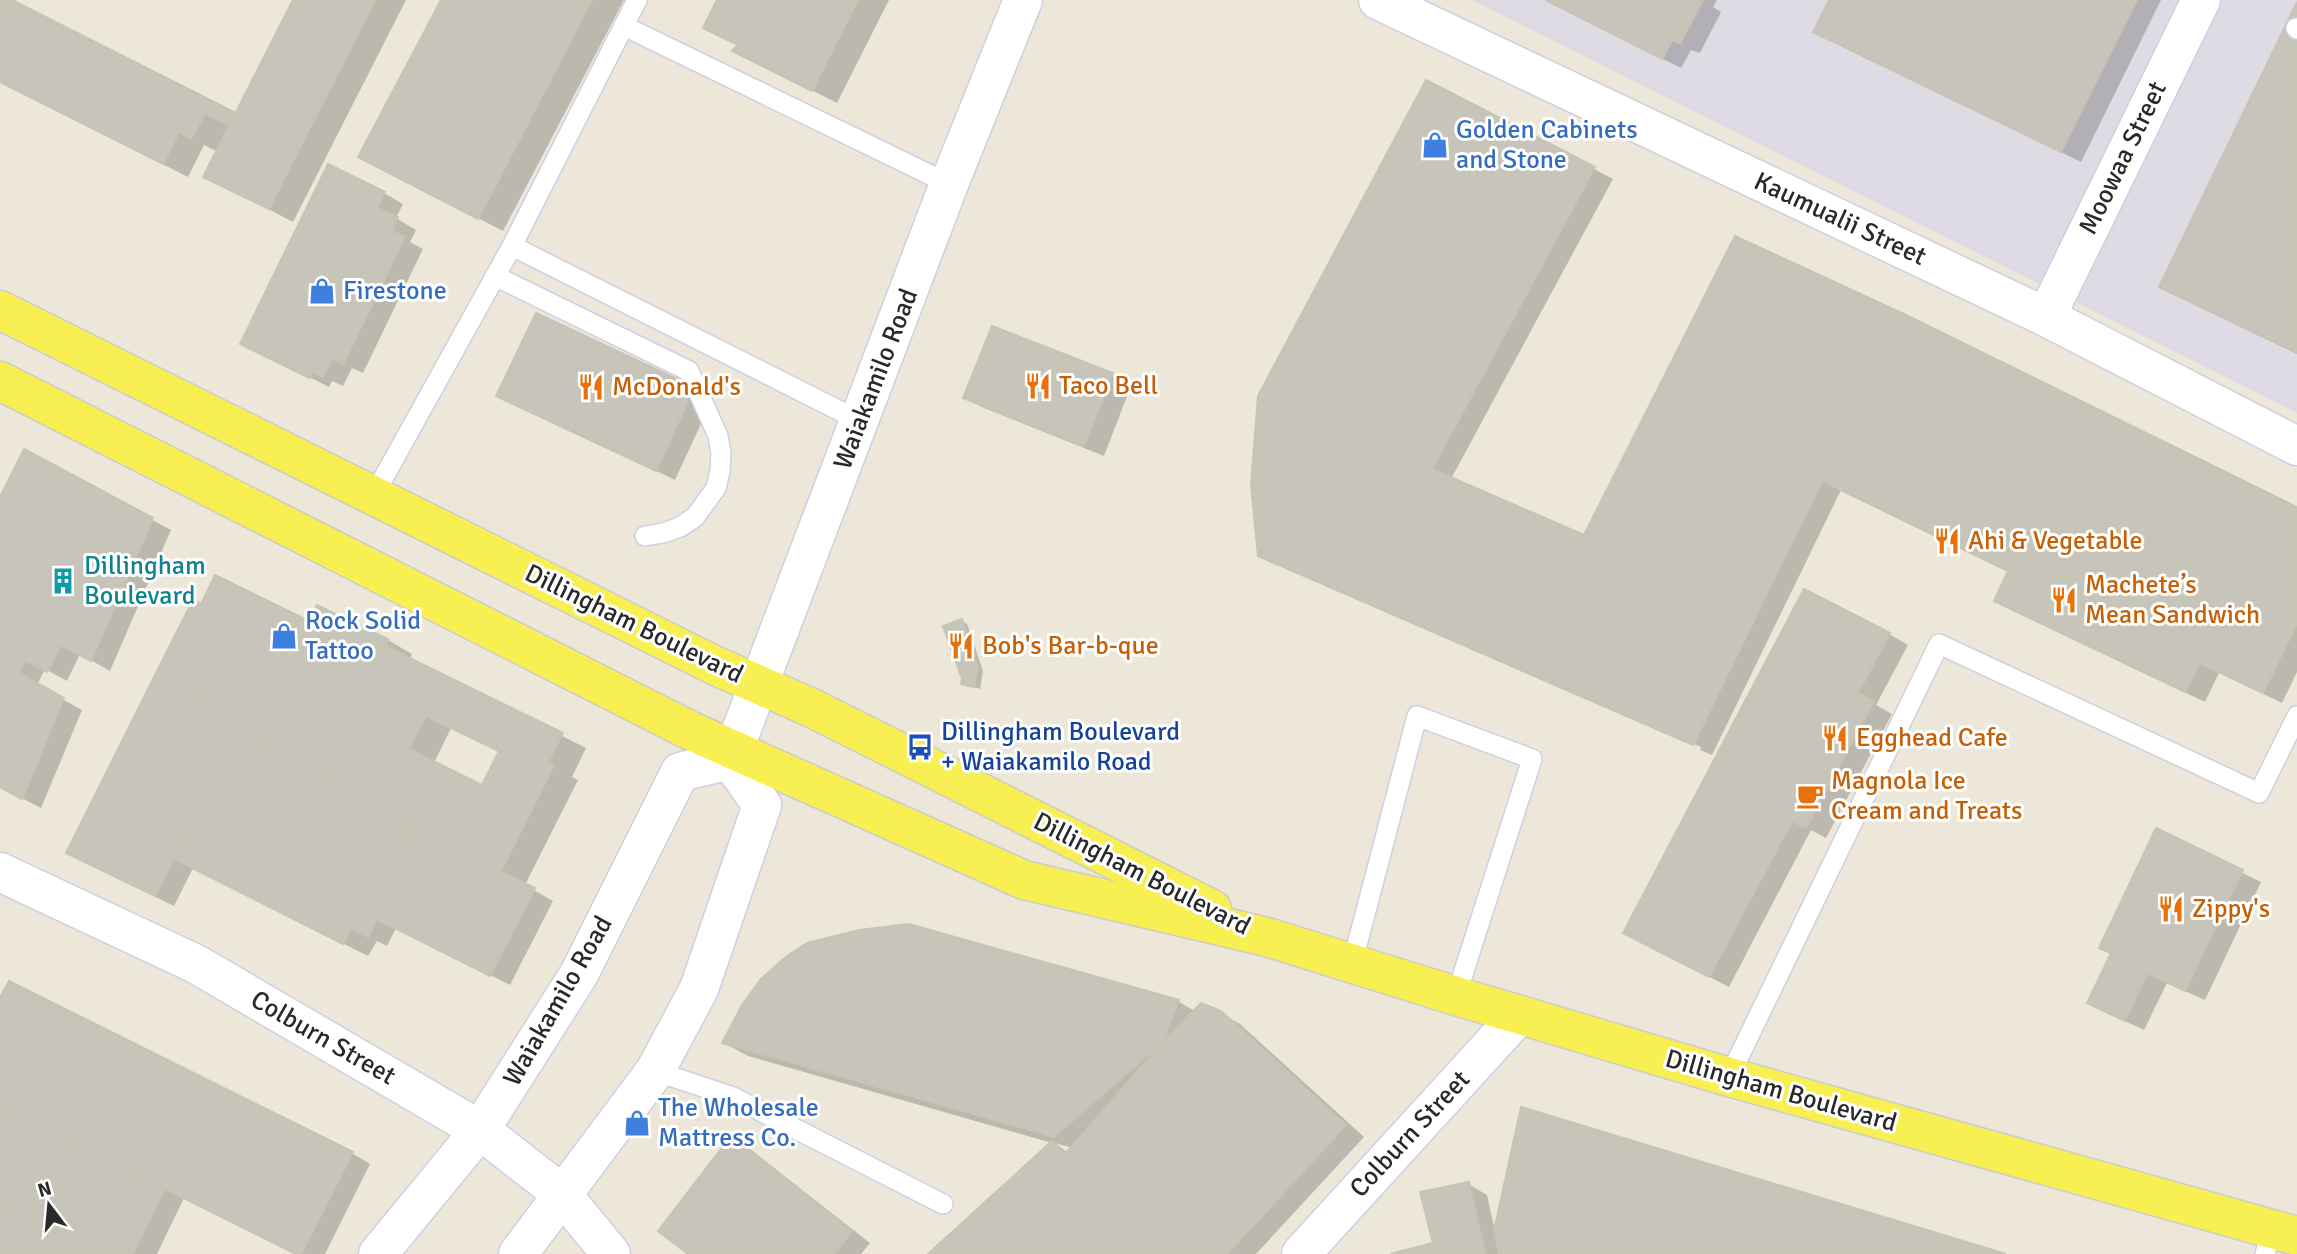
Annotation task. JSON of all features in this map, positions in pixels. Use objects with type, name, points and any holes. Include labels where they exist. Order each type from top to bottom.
[{"type":"main road","name":"Dillingham Boulevard","points":[[0,310],[692,654],[812,708],[1267,937]]},
{"type":"main road","name":"Dillingham Boulevard","points":[[0,380],[678,724],[733,755],[1024,880],[1267,937],[1519,1015],[2278,1240]]},
{"type":"street","name":"Waiakamilo Road","points":[[378,1254],[480,1130],[579,974],[680,772],[733,755],[949,184],[1023,0]]},
{"type":"street","name":"Kaumualii Street","points":[[1378,0],[2046,317],[2297,446]]},
{"type":"street","name":"Moowaa Street","points":[[2046,317],[2201,0]]},
{"type":"street","points":[[518,1254],[561,1193],[655,1071],[699,989],[761,805],[733,755]]},
{"type":"street","name":"Colburn Street","points":[[0,872],[196,964],[480,1130],[561,1193],[611,1254]]},
{"type":"street","name":"Colburn Street","points":[[1301,1254],[1519,1015]]},
{"type":"lane","points":[[374,495],[512,246],[637,0]]},
{"type":"lane","points":[[624,26],[949,184]]},
{"type":"lane","points":[[512,246],[860,421]]},
{"type":"lane","points":[[495,276],[689,372],[718,436],[721,453],[718,480],[707,503],[695,517],[671,530],[645,536]]},
{"type":"lane","points":[[1729,1077],[1938,644],[2259,793],[2297,716]]},
{"type":"lane","points":[[1352,964],[1417,716],[1532,759],[1456,996]]},
{"type":"lane","points":[[655,1071],[733,1097],[943,1204]]},
{"type":"shaded area","points":[[1472,0],[2297,0],[2297,413]]},
{"type":"building","points":[[0,0],[12,0],[236,113],[230,126],[205,113],[191,139],[179,132],[163,164],[0,82]]},
{"type":"building","points":[[293,0],[375,0],[269,209],[203,177]]},
{"type":"building","points":[[441,0],[592,0],[478,219],[358,157]]},
{"type":"building","points":[[717,0],[858,0],[812,91],[732,51],[738,45],[703,28]]},
{"type":"building","points":[[1546,0],[1703,0],[1680,44],[1672,40],[1662,59]]},
{"type":"building","points":[[1829,0],[2137,0],[2061,152],[1813,32]]},
{"type":"building","points":[[2297,2],[2297,353],[2159,287]]},
{"type":"building","points":[[1426,80],[1595,167],[1432,469],[1584,535],[1735,236],[1904,314],[1693,745],[1258,556],[1251,485],[1258,396]]},
{"type":"building","name":"Firestone","points":[[328,164],[385,192],[377,208],[398,217],[392,231],[405,237],[343,364],[332,358],[323,377],[312,372],[309,378],[240,344]]},
{"type":"building","name":"McDonald's","points":[[536,313],[677,379],[688,401],[656,471],[496,396]]},
{"type":"building","points":[[1904,314],[2297,507],[2297,623],[2263,693],[2200,663],[2185,692],[1994,601],[2008,571],[1822,481]]},
{"type":"building","name":"Taco Bell","points":[[992,326],[1113,373],[1084,446],[963,398]]},
{"type":"building","name":"Dillingham Boulevard","points":[[24,449],[153,518],[91,661],[61,645],[47,672],[25,660],[19,673],[64,698],[22,799],[0,787],[0,497]]},
{"type":"building","points":[[215,575],[309,621],[317,605],[388,639],[322,777],[257,749],[267,729],[194,693],[189,699],[152,681],[193,600],[201,604]]},
{"type":"building","points":[[1804,589],[1890,633],[1858,693],[1874,701],[1806,828],[1792,821],[1709,977],[1623,933]]},
{"type":"building","name":"Bob's Bar-b-que","points":[[962,619],[978,667],[974,687],[961,684],[962,679],[943,626]]},
{"type":"building","points":[[387,647],[563,733],[548,762],[554,765],[497,879],[404,833],[411,822],[322,777]],"holes":[[[426,716],[499,751],[482,785],[409,749]]]},
{"type":"building","points":[[152,681],[189,699],[194,693],[267,729],[254,755],[231,744],[155,896],[66,853]]},
{"type":"building","points":[[231,744],[254,755],[257,749],[322,777],[411,822],[343,944],[174,859]]},
{"type":"building","name":"Zippy's","points":[[2156,828],[2243,870],[2185,991],[2147,973],[2125,1021],[2087,1003],[2111,953],[2099,948]]},
{"type":"building","points":[[404,833],[497,879],[501,872],[535,888],[490,976],[377,919],[368,937],[351,928]]},
{"type":"building","points":[[909,924],[1179,1000],[1163,1042],[1054,1137],[722,1043],[742,1005],[761,979],[807,943],[859,930]]},
{"type":"building","points":[[9,981],[353,1152],[301,1254],[296,1254],[0,1107],[0,998]]},
{"type":"building","points":[[1201,1003],[1221,1011],[1346,1125],[1227,1254],[1175,1254],[1065,1154],[1163,1042]]},
{"type":"building","points":[[0,1107],[165,1189],[133,1254],[102,1254],[0,1205]]},
{"type":"building","points":[[1521,1107],[2006,1254],[1499,1254],[1494,1231]]},
{"type":"building","points":[[731,1136],[852,1231],[834,1254],[688,1254],[658,1231]]},
{"type":"building","points":[[1052,1141],[1175,1254],[928,1254]]},
{"type":"building","points":[[1469,1182],[1485,1254],[1390,1254],[1433,1243],[1420,1192]]},
{"type":"building","points":[[0,1205],[102,1254],[0,1254]]},
{"type":"place","name":"Golden Cabinets and Stone","points":[[1435,145]]},
{"type":"place","name":"Firestone","points":[[322,291]]},
{"type":"place","name":"Taco Bell","points":[[1038,386]]},
{"type":"place","name":"McDonald's","points":[[591,387]]},
{"type":"place","name":"Ahi & Vegetable","points":[[1947,541]]},
{"type":"place","name":"Dillingham Boulevard","points":[[63,581]]},
{"type":"place","name":"Machete’s Mean Sandwich","points":[[2064,600]]},
{"type":"place","name":"Rock Solid Tattoo","points":[[284,636]]},
{"type":"place","name":"Bob's Bar-b-que","points":[[961,646]]},
{"type":"place","name":"Egghead Cafe","points":[[1835,738]]},
{"type":"place","name":"Dillingham Boulevard + Waiakamilo Road","points":[[920,747]]},
{"type":"place","name":"Magnola Ice Cream and Treats","points":[[1810,796]]},
{"type":"place","name":"Zippy's","points":[[2171,909]]},
{"type":"place","name":"The Wholesale Mattress Co.","points":[[637,1123]]}]
